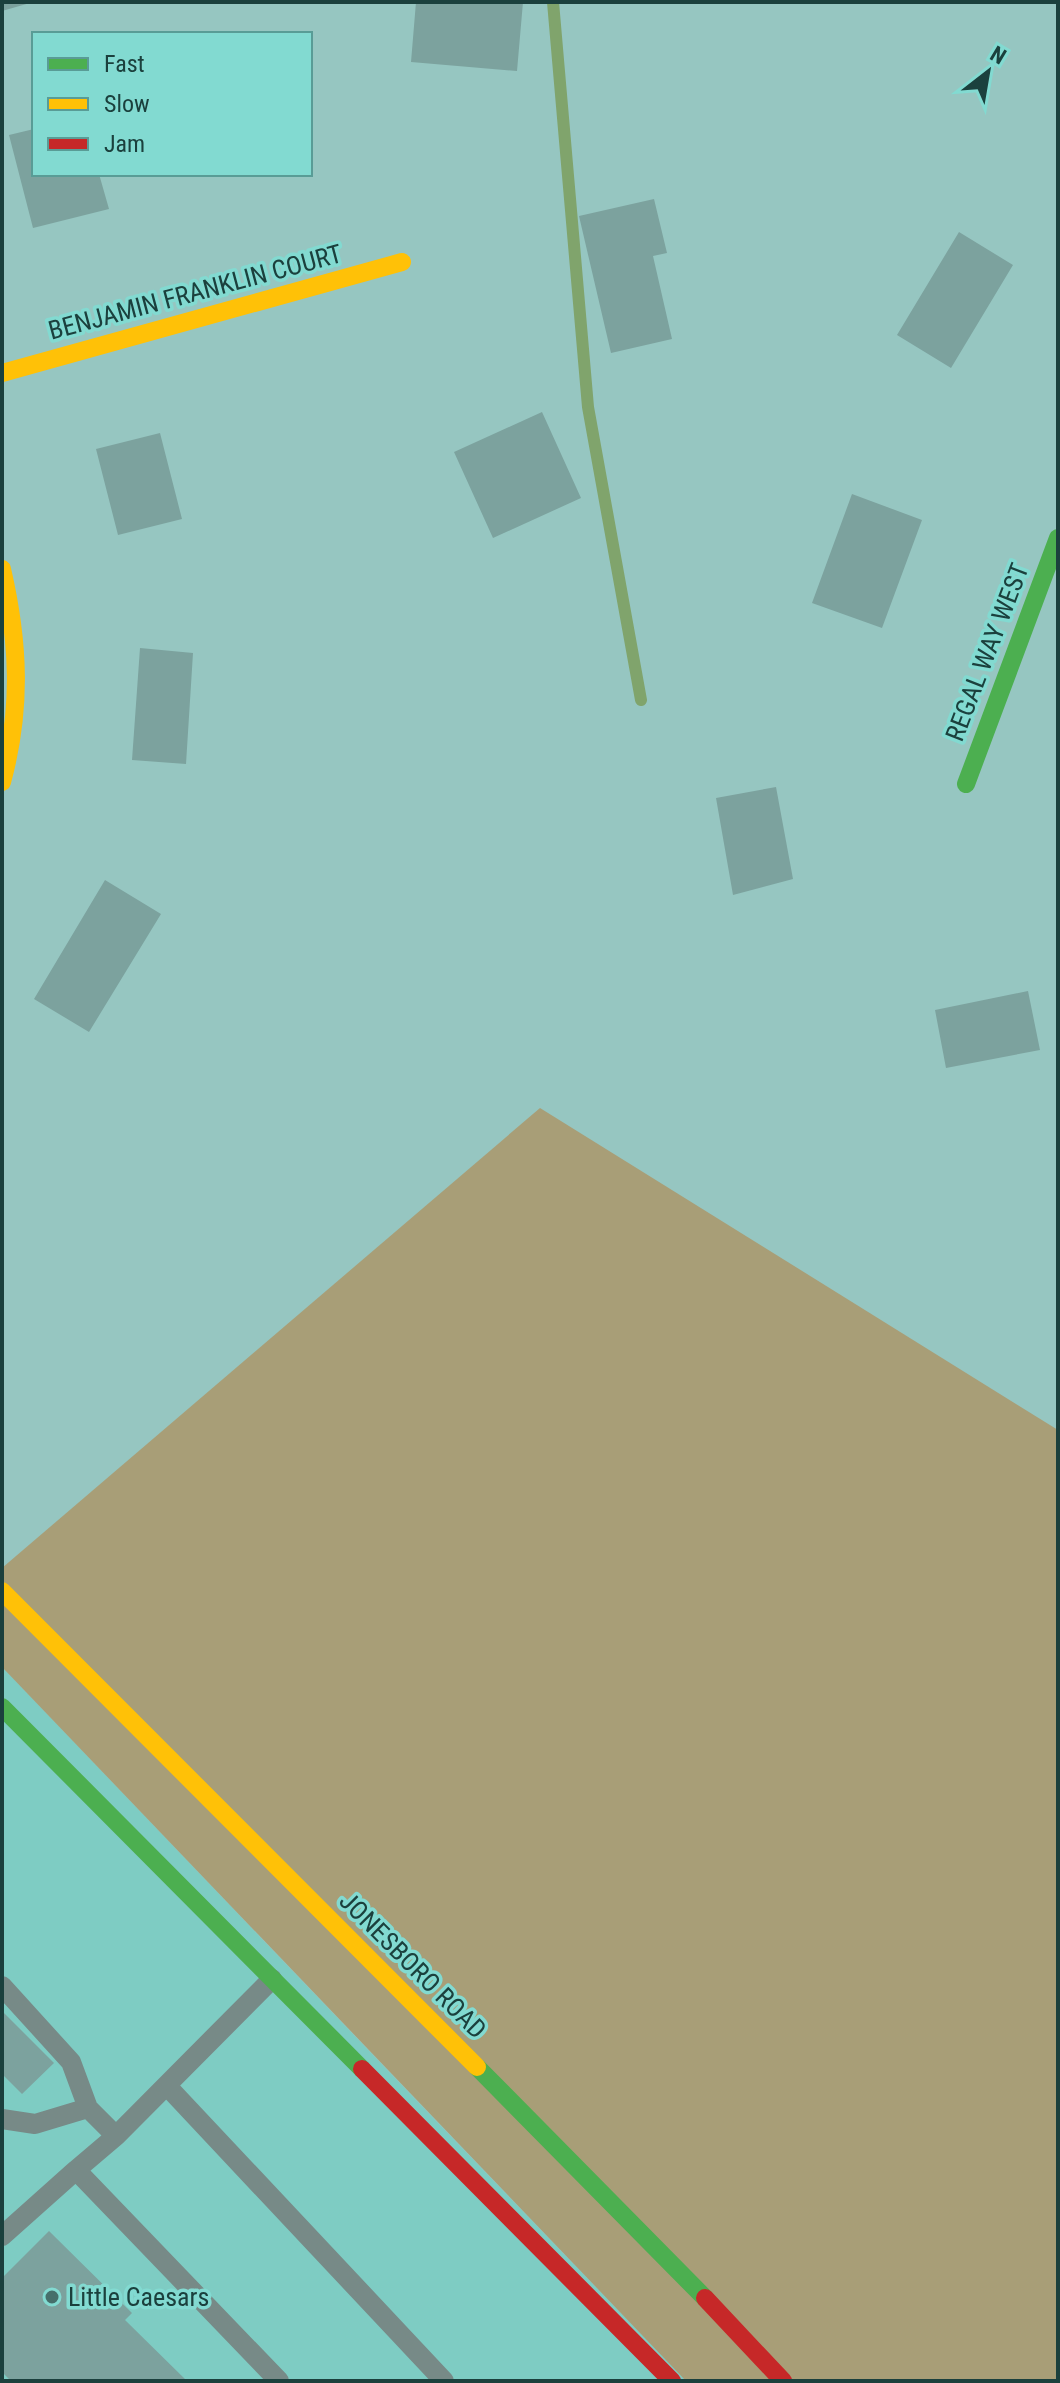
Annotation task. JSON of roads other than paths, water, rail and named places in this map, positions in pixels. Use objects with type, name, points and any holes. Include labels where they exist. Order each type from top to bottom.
[{"type":"main road","name":"BENJAMIN FRANKLIN COURT","points":[[2,373],[402,262]]},
{"type":"main road","name":"REGAL WAY WEST","points":[[966,784],[1058,538]]},
{"type":"main road","points":[[2,569],[20,679],[16,738],[2,782]]},
{"type":"main road","name":"JONESBORO ROAD","points":[[2,1591],[661,2251],[783,2381]]},
{"type":"main road","points":[[2,1707],[672,2381]]},
{"type":"lane","points":[[2,2236],[116,2136],[272,1979]]},
{"type":"lane","points":[[3,1988],[28,2025],[71,2062],[88,2108],[116,2136]]},
{"type":"lane","points":[[167,2086],[444,2381]]},
{"type":"lane","points":[[2,2119],[35,2124],[88,2108]]},
{"type":"lane","points":[[76,2170],[279,2381]]},
{"type":"waterway","points":[[553,2],[588,407],[641,700]]},
{"type":"place","name":"Little Caesars","points":[[52,2297]]}]
